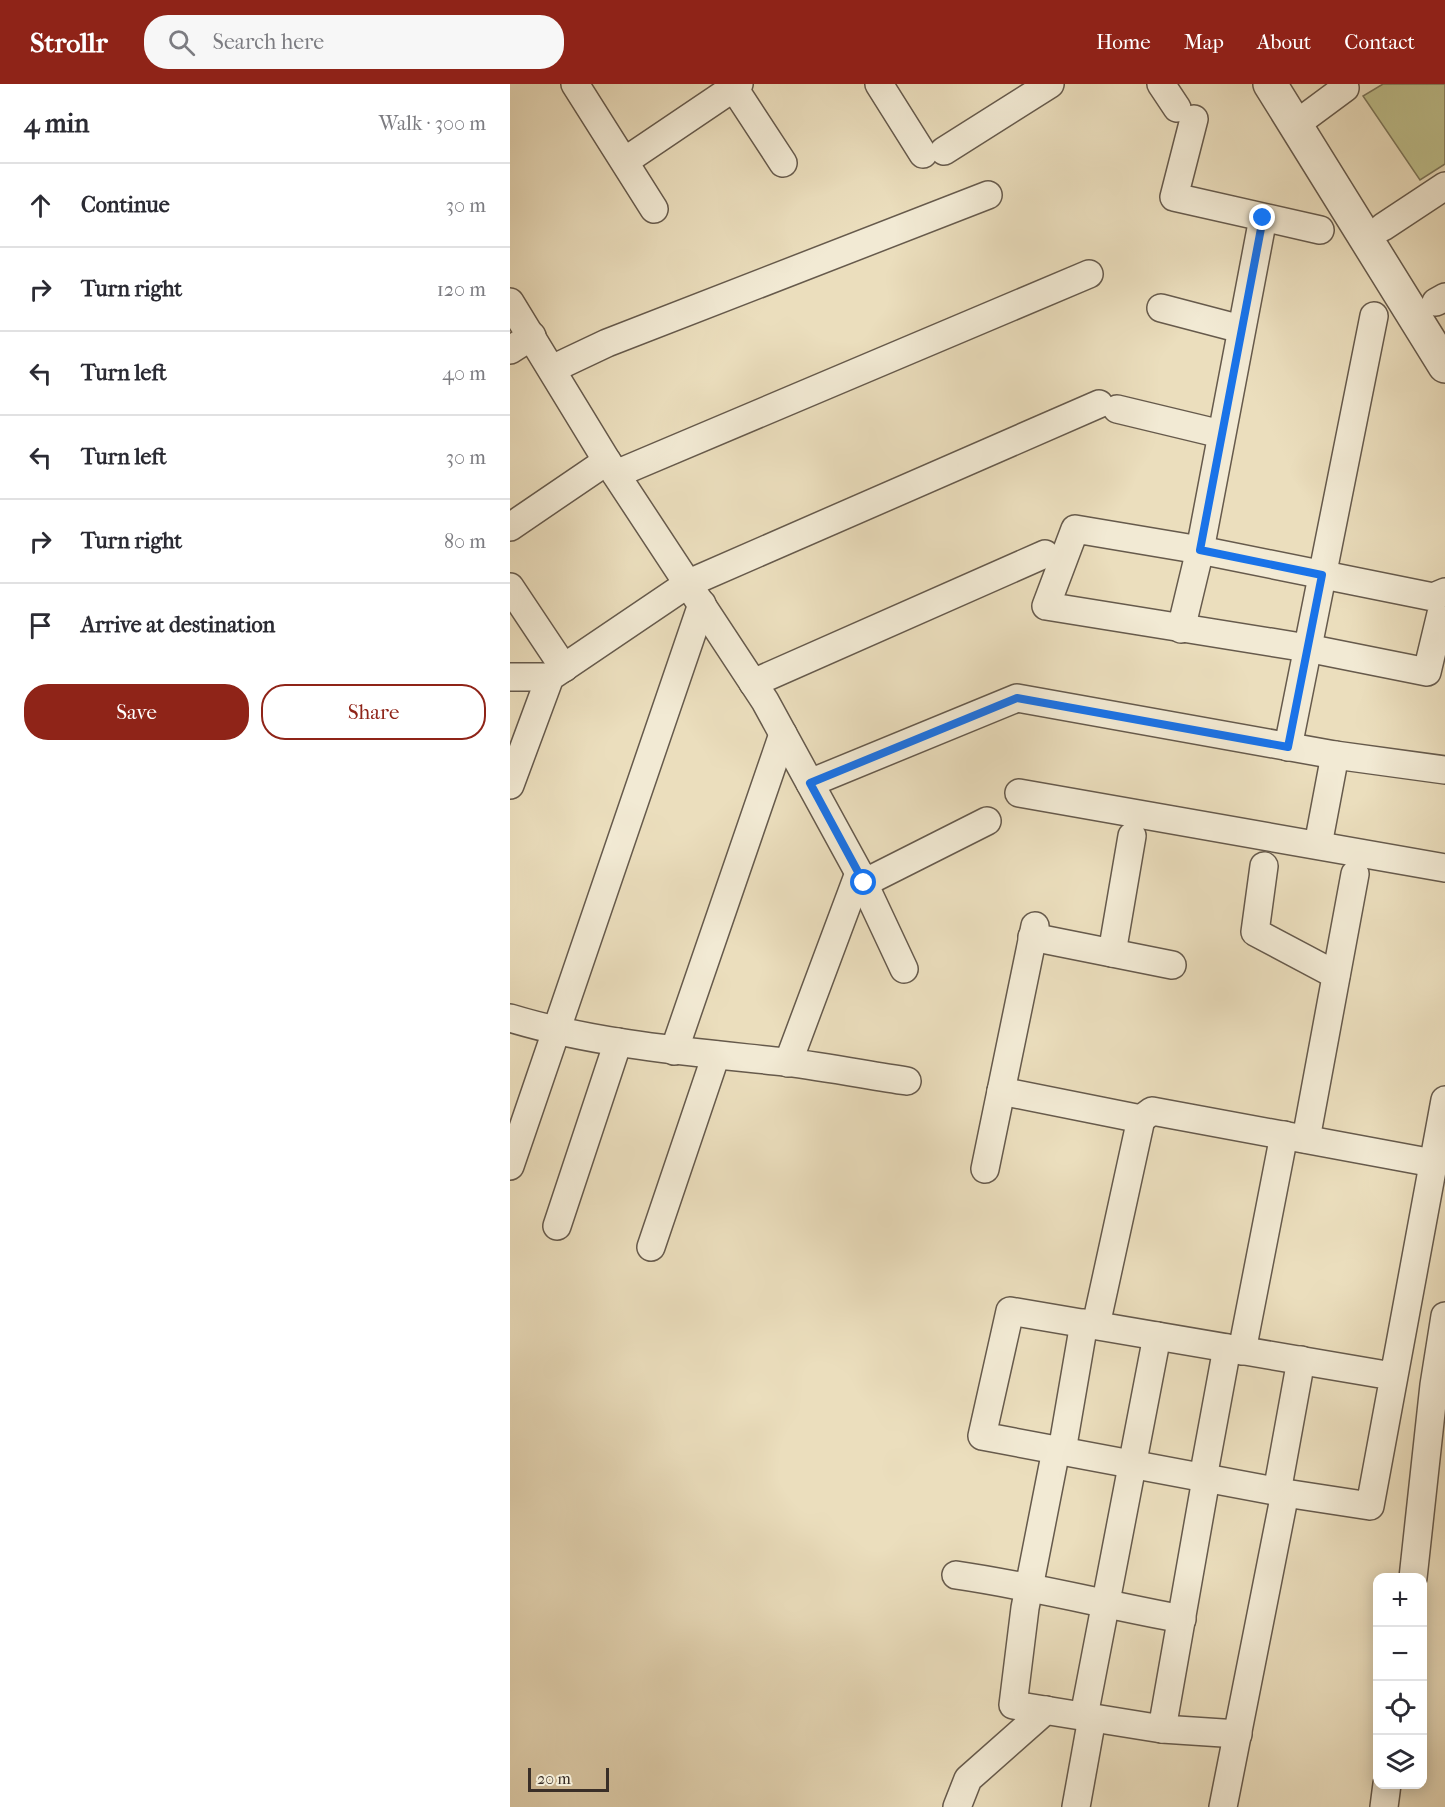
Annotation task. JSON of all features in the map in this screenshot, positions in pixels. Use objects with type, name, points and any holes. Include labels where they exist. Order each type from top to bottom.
[{"type":"street","points":[[575,84],[654,209]]},
{"type":"street","points":[[879,84],[934,153],[1050,84]]},
{"type":"street","points":[[1161,84],[1186,113],[1174,197],[1320,230]]},
{"type":"street","points":[[1270,84],[1445,366]]},
{"type":"street","points":[[1295,125],[1352,85]]},
{"type":"street","points":[[625,161],[737,86],[783,163]]},
{"type":"street","points":[[1383,227],[1445,186]]},
{"type":"street","points":[[552,369],[607,343],[988,195]]},
{"type":"street","points":[[1181,629],[1200,550],[1263,218]]},
{"type":"street","points":[[510,527],[611,468],[1089,274]]},
{"type":"street","points":[[510,302],[521,343],[552,369],[611,468],[696,593],[753,683],[861,878],[904,969]]},
{"type":"street","points":[[1161,308],[1241,329]]},
{"type":"street","points":[[1288,747],[1374,316]]},
{"type":"street","points":[[510,677],[557,672],[696,593],[1108,406],[1221,434]]},
{"type":"street","points":[[1445,592],[1434,597],[1200,550],[1075,529],[1046,606],[1308,648],[1427,672],[1445,597]]},
{"type":"street","points":[[753,683],[1045,554]]},
{"type":"street","points":[[510,587],[557,672]]},
{"type":"street","points":[[510,1166],[556,1032],[696,593]]},
{"type":"street","points":[[510,785],[557,672]]},
{"type":"street","points":[[810,783],[1017,698],[1335,755],[1445,770]]},
{"type":"street","points":[[674,1051],[783,734]]},
{"type":"street","points":[[1318,845],[1335,755]]},
{"type":"street","points":[[1019,793],[1445,868]]},
{"type":"street","points":[[788,1063],[861,878],[987,821]]},
{"type":"street","points":[[1112,953],[1132,836]]},
{"type":"street","points":[[1264,866],[1255,932],[1336,975]]},
{"type":"street","points":[[1162,1729],[1205,1478],[1234,1349],[1295,1137],[1336,975],[1355,874]]},
{"type":"street","points":[[985,1169],[1034,931],[1112,953],[1172,965]]},
{"type":"street","points":[[510,1018],[556,1032],[674,1051],[788,1063],[907,1081]]},
{"type":"street","points":[[558,1226],[618,1042]]},
{"type":"street","points":[[651,1247],[716,1055]]},
{"type":"street","points":[[1001,1091],[1142,1119]]},
{"type":"street","points":[[1392,1376],[1010,1311],[981,1436],[1281,1493],[1371,1506],[1392,1376],[1445,1100]]},
{"type":"street","points":[[1238,1734],[1162,1729],[1014,1705],[1029,1586],[1059,1451],[1142,1119],[1152,1111],[1433,1163]]},
{"type":"street","points":[[1414,1573],[1434,1385],[1445,1316]]},
{"type":"street","points":[[1076,1807],[1105,1604],[1157,1336]]},
{"type":"street","points":[[1223,1807],[1281,1493],[1301,1360]]},
{"type":"street","points":[[956,1575],[1029,1586],[1182,1619]]},
{"type":"street","points":[[957,1807],[968,1779],[1046,1710]]},
{"type":"street","points":[[1384,1807],[1386,1789]]},
{"type":"green space","points":[[1383,84],[1445,84],[1445,164],[1420,180],[1363,96]]},
{"type":"route","points":[[864,883],[810,783],[1017,698],[1288,747],[1322,575],[1200,550],[1263,218]]}]
